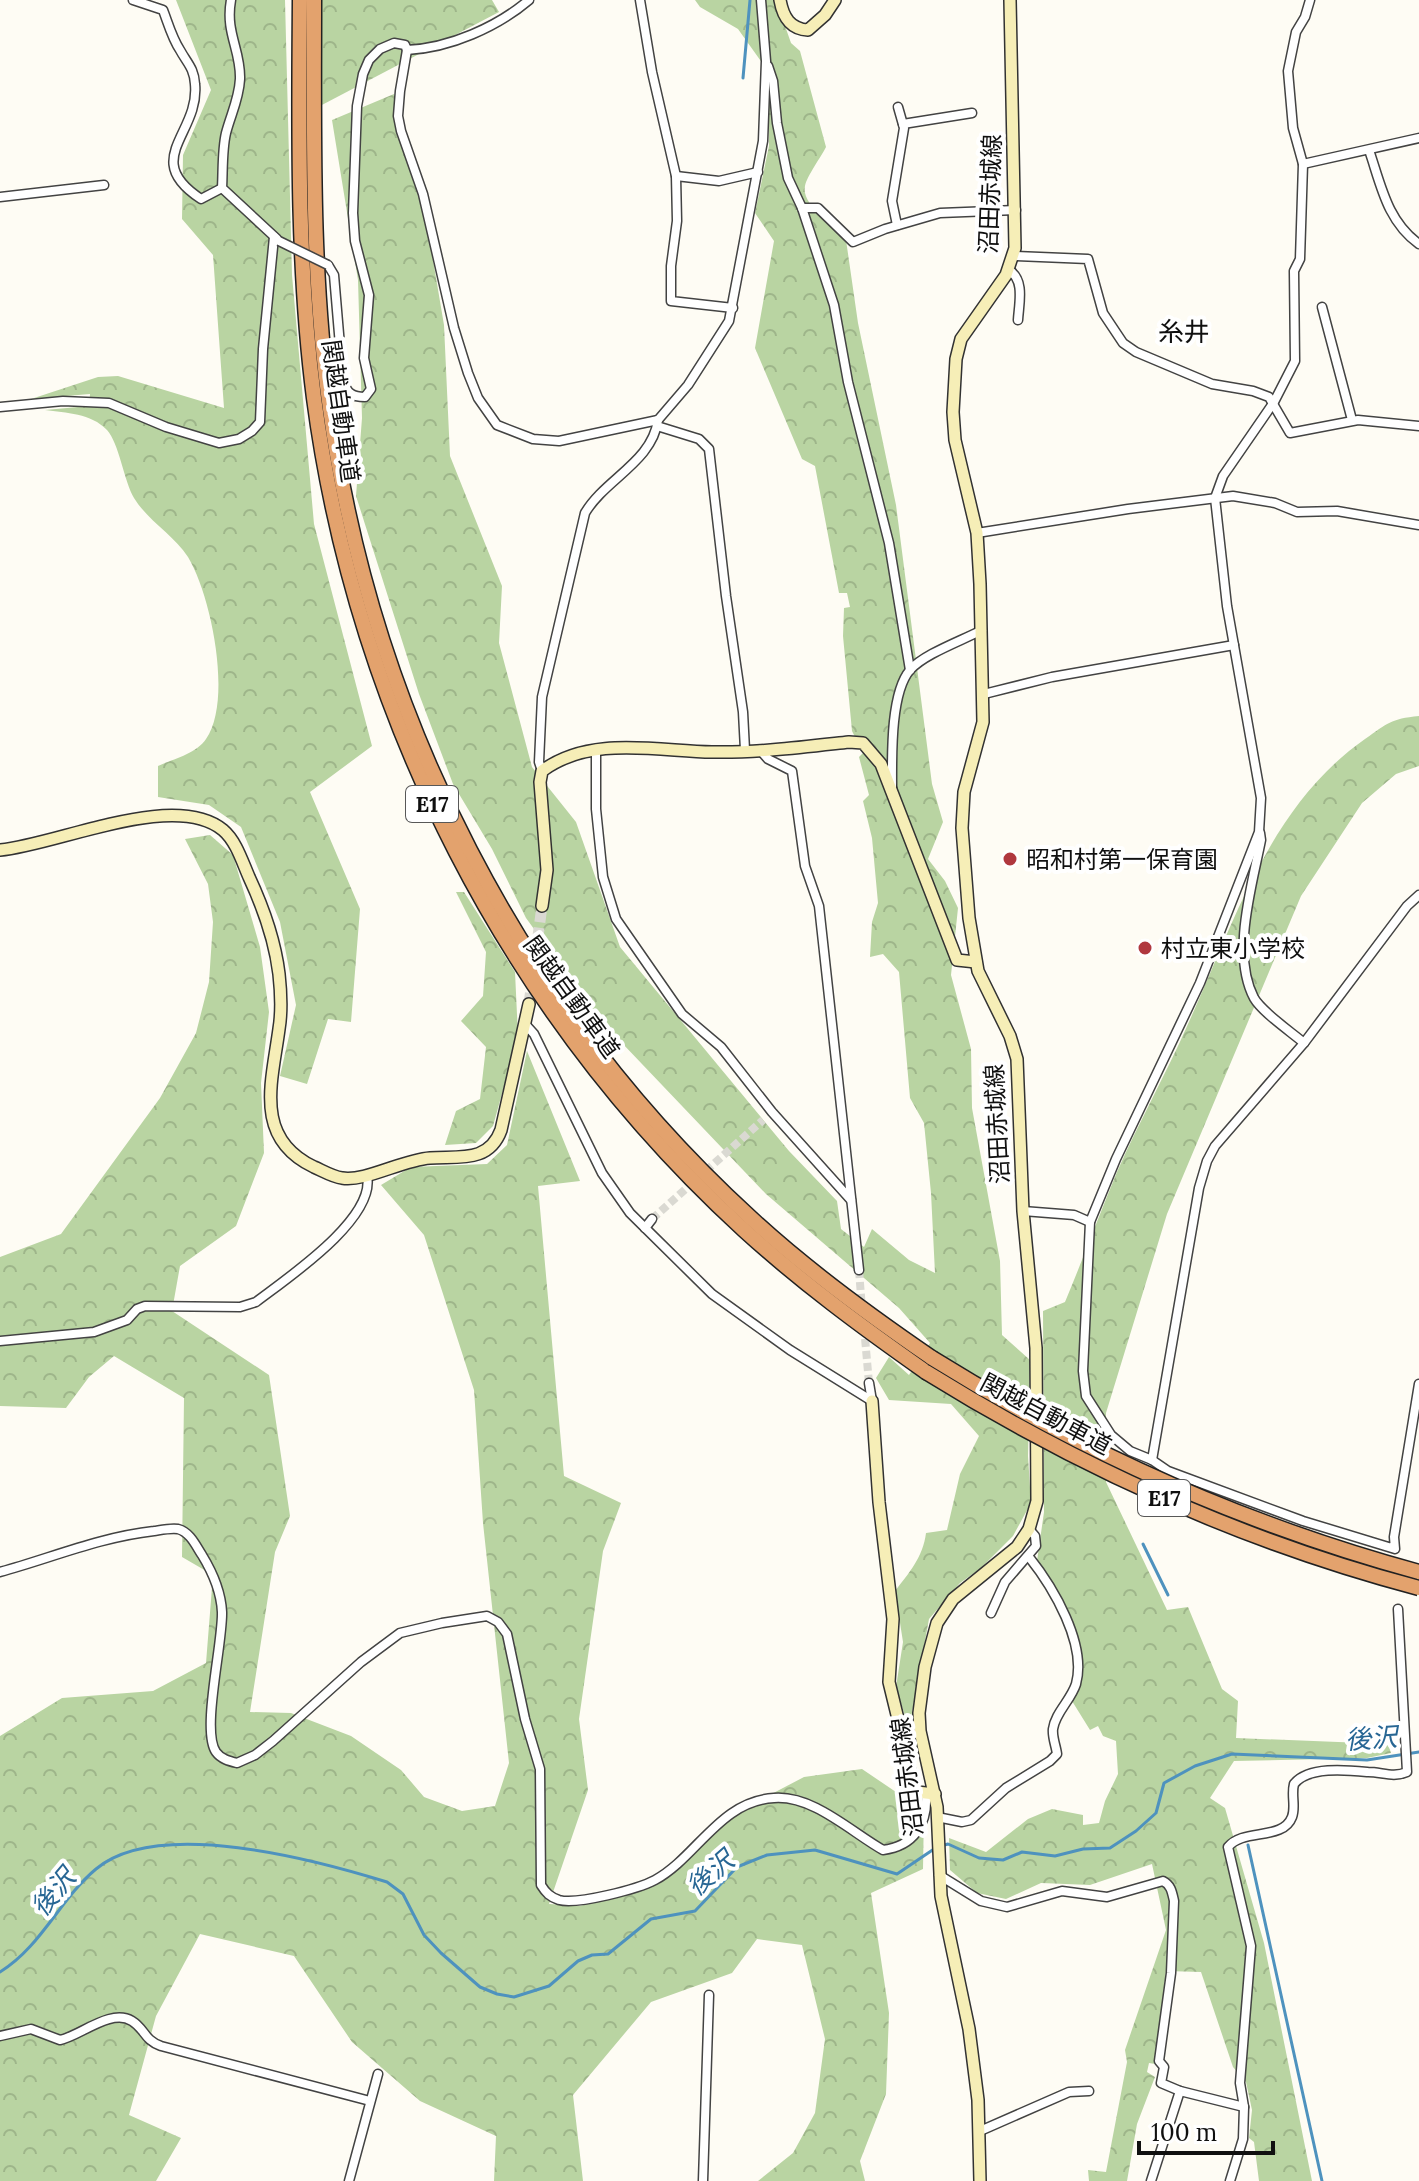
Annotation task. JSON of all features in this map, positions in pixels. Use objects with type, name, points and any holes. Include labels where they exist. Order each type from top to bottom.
[{"type":"highway","name":"関越自動車道","points":[[300,0],[301,212],[306,312],[314,399],[332,508],[361,619],[411,759],[481,899],[545,1003],[640,1123],[683,1170],[776,1259],[865,1329],[1084,1445],[1163,1482],[1325,1544],[1419,1572]]},
{"type":"highway","name":"関越自動車道","points":[[314,0],[318,280],[329,407],[357,553],[399,691],[453,817],[526,949],[595,1048],[641,1103],[750,1217],[929,1365],[999,1417],[1078,1459],[1242,1530],[1322,1559],[1419,1588]]},
{"type":"main road","points":[[780,0],[791,25],[808,30],[825,15],[835,0]]},
{"type":"main road","name":"沼田赤城線","points":[[980,2181],[980,2131],[969,2029],[945,1916],[939,1875],[937,1824],[919,1713],[937,1623],[953,1599],[1009,1556],[1029,1529],[1037,1501],[1036,1364],[1023,1211],[1017,1059],[1010,1036],[976,962],[962,828],[964,792],[983,722],[984,694],[977,533],[955,440],[953,412],[956,359],[965,331],[1001,285],[1013,256],[1016,210],[1010,0]]},
{"type":"main road","points":[[542,906],[547,870],[542,771],[567,757],[631,747],[713,752],[863,743],[881,764],[957,960],[976,962]]},
{"type":"main road","points":[[0,850],[23,848],[114,823],[172,815],[198,818],[222,829],[233,841],[260,901],[279,973],[280,1026],[271,1075],[275,1130],[283,1143],[307,1163],[341,1178],[367,1176],[408,1161],[473,1156],[490,1149],[501,1130],[529,1004]]},
{"type":"main road","points":[[872,1401],[879,1502],[893,1619],[889,1682],[912,1787],[930,1794]]},
{"type":"street","points":[[133,0],[163,10],[179,50],[193,68],[196,101],[178,142],[174,175],[201,199],[222,188]]},
{"type":"street","points":[[222,188],[226,134],[235,110],[240,81],[240,67],[229,29],[231,0]]},
{"type":"street","points":[[407,50],[450,45],[498,22],[529,0]]},
{"type":"street","points":[[640,0],[652,72],[676,176],[677,221],[671,266],[671,301],[733,308]]},
{"type":"street","points":[[542,771],[539,762],[542,697],[585,513],[641,455],[658,423],[697,373],[722,334],[733,308],[746,218],[763,141],[766,61],[761,0]]},
{"type":"street","points":[[1304,1043],[1255,1000],[1246,976],[1246,912],[1261,840],[1261,798],[1234,645],[1215,498],[1223,476],[1274,402],[1295,361],[1294,271],[1300,259],[1303,164],[1293,128],[1288,71],[1296,32],[1310,0]]},
{"type":"street","points":[[222,188],[276,239],[328,265],[334,275],[343,381],[347,392],[355,397],[365,397],[371,389],[364,358],[369,295],[355,241],[353,213],[357,106],[363,74],[380,49],[394,43],[405,45],[407,50],[400,91],[401,131],[432,226],[454,328],[483,407],[497,425],[546,441],[658,423],[699,439],[709,449],[743,712],[745,750]]},
{"type":"street","points":[[766,61],[773,81],[777,123],[788,178],[802,208],[834,305],[848,382],[889,543],[910,670]]},
{"type":"street","points":[[897,225],[892,201],[903,124],[898,107]]},
{"type":"street","points":[[903,124],[972,113]]},
{"type":"street","points":[[1303,164],[1419,138]]},
{"type":"street","points":[[1369,150],[1390,212],[1396,223],[1419,244]]},
{"type":"street","points":[[676,176],[719,181],[758,172]]},
{"type":"street","points":[[0,197],[104,185]]},
{"type":"street","points":[[802,208],[818,208],[853,242],[940,213],[1016,210]]},
{"type":"street","points":[[0,407],[63,401],[109,403],[166,427],[219,443],[239,439],[260,422],[263,349],[276,239]]},
{"type":"street","points":[[1013,256],[1088,259],[1103,313],[1123,343],[1136,352],[1212,384],[1261,393],[1274,402],[1288,431],[1292,433],[1352,420],[1419,426]]},
{"type":"street","points":[[1009,270],[1017,275],[1020,286],[1018,320]]},
{"type":"street","points":[[1322,307],[1352,420]]},
{"type":"street","points":[[977,533],[1215,498],[1254,498],[1297,512],[1346,512],[1419,525]]},
{"type":"street","points":[[893,799],[891,753],[902,683],[910,670],[923,660],[982,630]]},
{"type":"street","points":[[984,694],[1052,677],[1234,645]]},
{"type":"street","points":[[760,750],[768,759],[788,767],[794,777],[805,866],[819,906],[859,1270]]},
{"type":"street","points":[[596,751],[596,809],[603,877],[616,919],[682,1014],[721,1047],[772,1112],[852,1200]]},
{"type":"street","points":[[1259,832],[1200,983],[1116,1159],[1090,1222],[1083,1371],[1086,1396],[1120,1445],[1168,1471],[1395,1549],[1394,1537],[1419,1384]]},
{"type":"street","points":[[1152,1460],[1194,1213],[1207,1161],[1241,1113],[1304,1043],[1407,906],[1419,895]]},
{"type":"street","points":[[525,1024],[534,1034],[602,1173],[645,1228],[712,1294],[790,1350],[872,1401]]},
{"type":"street","points":[[763,1120],[772,1112]]},
{"type":"street","points":[[0,1341],[94,1332],[127,1320],[137,1309],[145,1306],[240,1307],[256,1302],[329,1245],[347,1225],[367,1188],[367,1176]]},
{"type":"street","points":[[1023,1211],[1074,1215],[1090,1222]]},
{"type":"street","points":[[645,1228],[652,1219]]},
{"type":"street","points":[[869,1383],[872,1401]]},
{"type":"street","points":[[0,1572],[133,1533],[176,1529],[185,1532],[211,1570],[218,1587],[222,1612],[212,1739],[219,1756],[237,1763],[264,1748],[361,1662],[400,1633],[487,1616],[498,1622],[507,1634],[525,1719],[540,1769],[541,1885],[546,1894],[562,1901],[618,1892],[654,1881],[738,1807],[774,1798],[814,1808],[883,1850],[894,1849],[920,1830],[930,1794]]},
{"type":"street","points":[[991,1613],[1005,1582],[1036,1546],[1035,1536],[1029,1529]]},
{"type":"street","points":[[937,1824],[971,1820],[1006,1788],[1057,1754],[1053,1728],[1073,1692],[1077,1677],[1073,1638],[1056,1595],[1029,1557]]},
{"type":"street","points":[[1230,2181],[1243,2139],[1244,2107],[1240,2083],[1251,1946],[1228,1847],[1237,1838],[1286,1826],[1292,1817],[1294,1784],[1307,1774],[1372,1772],[1398,1775],[1407,1772],[1398,1609]]},
{"type":"street","points":[[939,1875],[981,1901],[1007,1907],[1062,1891],[1107,1897],[1163,1881],[1167,1884],[1174,1901],[1171,1973],[1159,2061],[1164,2067],[1161,2083],[1180,2091],[1244,2107]]},
{"type":"street","points":[[703,2181],[709,1995]]},
{"type":"street","points":[[0,2036],[31,2029],[60,2040],[123,2018],[136,2025],[151,2042],[161,2046],[370,2101]]},
{"type":"street","points":[[349,2181],[378,2074]]},
{"type":"street","points":[[980,2131],[1069,2092],[1089,2091]]},
{"type":"street","points":[[1151,2181],[1180,2091]]},
{"type":"green space","points":[[176,0],[285,0],[292,275],[314,524],[372,746],[310,792],[360,909],[351,1022],[328,1019],[307,1084],[280,1076],[296,1005],[280,922],[241,827],[209,805],[158,797],[158,766],[202,744],[214,722],[218,699],[216,648],[196,574],[182,549],[134,498],[107,430],[86,417],[45,410],[89,406],[90,394],[31,399],[98,377],[118,376],[224,408],[213,255],[182,219],[183,155],[211,90]]},
{"type":"green space","points":[[321,0],[492,0],[499,12],[320,106]]},
{"type":"green space","points":[[695,0],[776,0],[791,43],[800,51],[826,147],[808,177],[805,193],[812,207],[845,233],[858,323],[896,505],[932,784],[943,822],[928,859],[945,881],[958,908],[951,975],[971,1049],[972,1108],[1000,1261],[1002,1335],[1030,1360],[1028,1456],[1031,1503],[1013,1536],[981,1568],[960,1583],[929,1619],[909,1729],[896,1687],[903,1642],[895,1591],[919,1557],[926,1533],[947,1530],[960,1474],[979,1436],[951,1404],[889,1400],[876,1378],[889,1357],[909,1375],[930,1343],[899,1308],[766,1194],[601,1021],[526,918],[492,849],[453,784],[419,694],[356,496],[362,418],[358,280],[332,120],[394,94],[422,195],[444,325],[450,456],[502,586],[499,643],[532,767],[576,822],[620,947],[789,1151],[837,1201],[841,1229],[864,1247],[872,1229],[909,1260],[935,1273],[924,1123],[910,1098],[899,972],[883,954],[870,957],[872,922],[878,903],[872,838],[863,801],[869,795],[859,757],[863,753],[852,731],[843,636],[844,608],[850,607],[847,593],[839,593],[815,466],[802,459],[755,348],[774,241],[755,213],[769,146],[768,71],[738,29],[700,7]]},
{"type":"green space","points":[[1419,716],[1419,766],[1396,774],[1362,803],[1301,896],[1167,1214],[1106,1413],[1106,1482],[1167,1610],[1188,1607],[1222,1689],[1238,1701],[1236,1738],[1388,1744],[1391,1753],[1367,1758],[1234,1761],[1210,1798],[1225,1808],[1264,1943],[1312,2181],[1259,2181],[1254,2142],[1249,2138],[1252,2110],[1246,2082],[1233,2067],[1201,1972],[1166,1971],[1155,2064],[1149,2063],[1147,2072],[1155,2077],[1137,2124],[1127,2181],[1089,2181],[1088,2170],[1106,2172],[1127,2062],[1125,2050],[1166,1930],[1152,1864],[1090,1885],[1041,1883],[1006,1899],[977,1893],[950,1870],[949,1838],[986,1852],[1028,1819],[1052,1809],[1083,1815],[1083,1825],[1099,1823],[1118,1774],[1116,1741],[1103,1736],[1098,1726],[1090,1730],[1072,1701],[1080,1667],[1073,1628],[1057,1591],[1037,1561],[1044,1512],[1043,1311],[1065,1302],[1125,1153],[1180,1043],[1239,907],[1279,832],[1303,798],[1332,766],[1385,725]]},
{"type":"green space","points":[[210,835],[233,855],[260,947],[269,1012],[261,1083],[264,1153],[236,1226],[180,1266],[172,1311],[269,1375],[290,1516],[275,1552],[250,1712],[291,1713],[351,1736],[401,1770],[424,1797],[462,1811],[495,1806],[509,1763],[483,1523],[474,1390],[424,1235],[381,1185],[411,1167],[487,1164],[507,1145],[527,1051],[580,1181],[538,1186],[564,1476],[621,1503],[603,1551],[579,1719],[588,1790],[549,1904],[580,1906],[654,1885],[682,1865],[739,1811],[804,1777],[862,1769],[924,1811],[923,1869],[871,1893],[889,2013],[886,2094],[860,2161],[865,2181],[758,2181],[793,2153],[815,2113],[825,2039],[802,1945],[757,1939],[732,1973],[651,2002],[573,2095],[583,2181],[494,2181],[496,2136],[420,2101],[352,2042],[294,1956],[200,1934],[156,2016],[129,2115],[181,2138],[156,2181],[0,2181],[0,1736],[62,1698],[153,1691],[206,1663],[213,1575],[182,1557],[184,1398],[114,1356],[89,1377],[66,1408],[0,1406],[0,1257],[61,1234],[160,1098],[196,1033],[209,982],[213,922],[208,884],[185,839]]},
{"type":"green space","points":[[456,892],[464,892],[515,972],[518,1036],[493,1126],[476,1143],[445,1145],[456,1111],[480,1099],[486,1047],[461,1021],[483,996],[486,952]]},
{"type":"waterway","points":[[743,78],[750,0]]},
{"type":"waterway","points":[[1143,1544],[1168,1595]]},
{"type":"waterway","name":"後沢","points":[[941,1846],[948,1844],[979,1858],[1003,1860],[1022,1852],[1055,1856],[1083,1849],[1110,1848],[1156,1813],[1164,1783],[1195,1766],[1232,1754],[1367,1760],[1419,1752]]},
{"type":"waterway","name":"後沢","points":[[0,1972],[27,1950],[96,1869],[123,1854],[158,1846],[197,1844],[238,1848],[320,1863],[387,1882],[403,1894],[424,1935],[441,1953],[480,1987],[514,1997],[549,1986],[578,1961],[592,1955],[608,1954],[651,1919],[695,1911],[737,1867],[767,1855],[815,1850],[897,1874],[934,1849]]},
{"type":"waterway","points":[[1248,1845],[1322,2181]]},
{"type":"tunnel","points":[[529,1004],[542,906]]},
{"type":"tunnel","points":[[652,1219],[763,1120]]},
{"type":"tunnel","points":[[859,1270],[862,1309]]},
{"type":"tunnel","points":[[864,1327],[869,1383]]},
{"type":"place","name":"昭和村第一保育園","points":[[1010,859]]},
{"type":"place","name":"村立東小学校","points":[[1145,948]]},
{"type":"district","name":"糸井","points":[[1184,331]]}]
